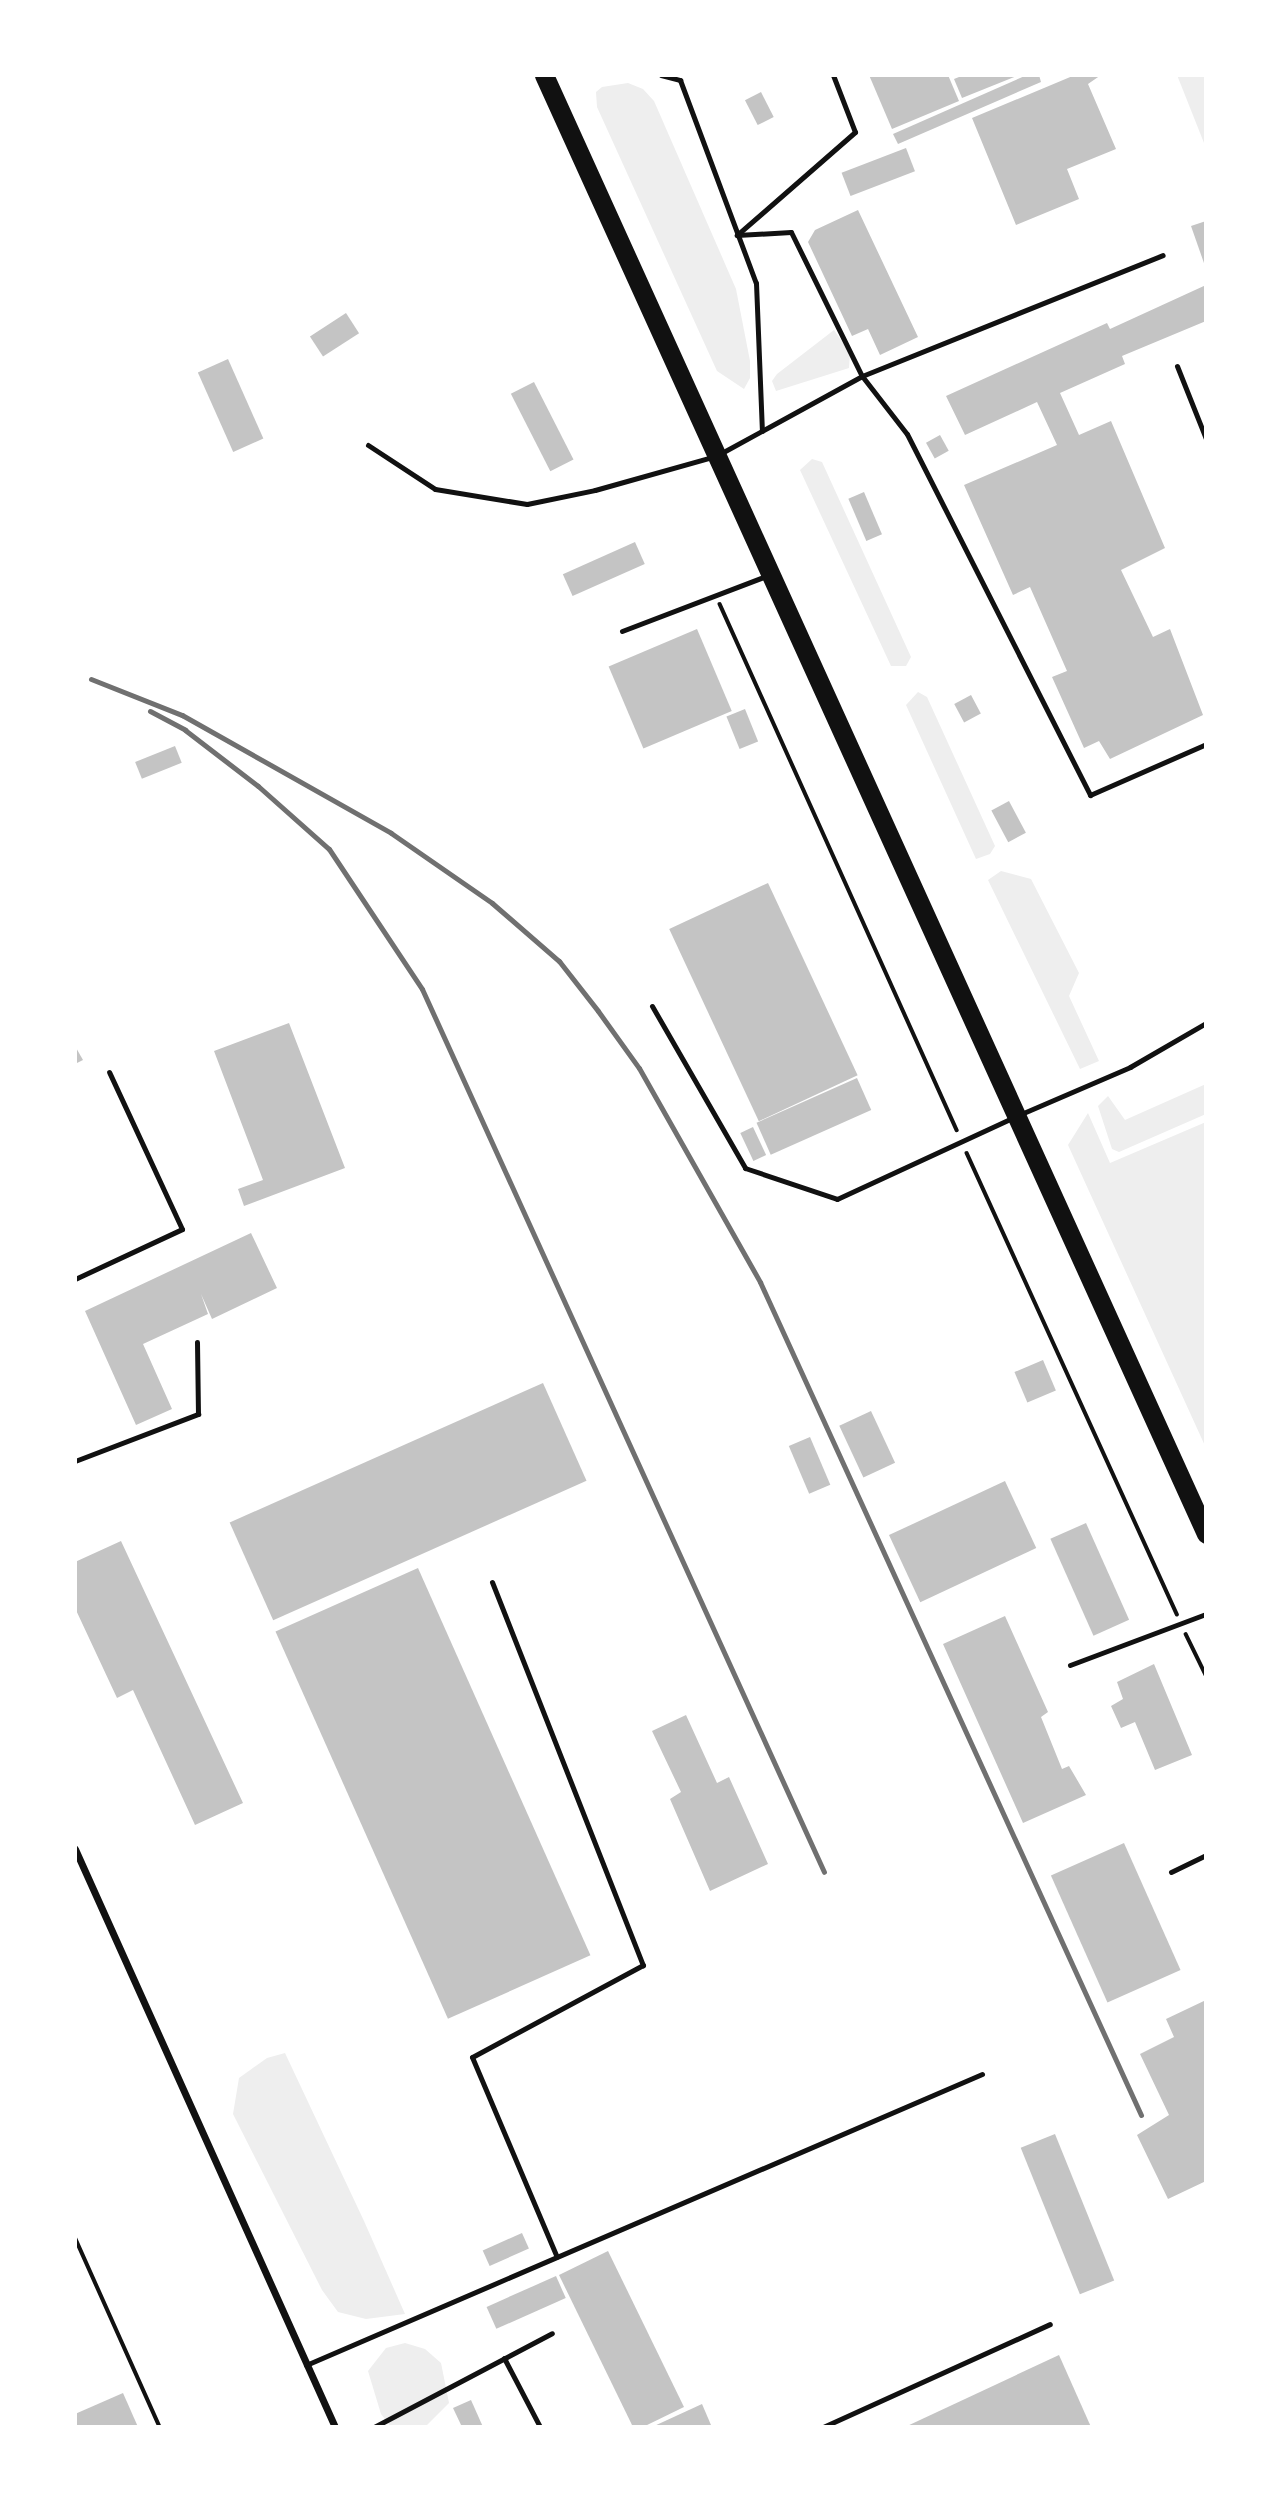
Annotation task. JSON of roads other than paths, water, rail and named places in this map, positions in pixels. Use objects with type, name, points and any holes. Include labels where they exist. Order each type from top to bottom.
[{"type":"highway","points":[[544,75],[1206,1534]]},
{"type":"street","points":[[75,1849],[335,2427]]},
{"type":"lane","points":[[661,75],[680,80],[756,282],[762,431]]},
{"type":"lane","points":[[737,235],[855,132],[833,75]]},
{"type":"lane","points":[[737,235],[791,232],[862,376],[907,434],[1090,795],[1206,744]]},
{"type":"lane","points":[[368,445],[435,489],[527,504],[716,456],[862,376],[1163,255]]},
{"type":"lane","points":[[1177,366],[1206,439]]},
{"type":"lane","points":[[622,631],[769,575]]},
{"type":"lane","points":[[652,1006],[745,1168],[837,1199],[1016,1116],[1130,1067],[1206,1023]]},
{"type":"lane","points":[[75,1279],[181,1229],[108,1072]]},
{"type":"lane","points":[[75,1461],[198,1414],[197,1342]]},
{"type":"lane","points":[[492,1582],[643,1965],[472,2057],[557,2257]]},
{"type":"lane","points":[[1069,1665],[1206,1614]]},
{"type":"lane","points":[[1171,1872],[1206,1855]]},
{"type":"lane","points":[[306,2365],[982,2074]]},
{"type":"lane","points":[[823,2427],[1050,2324]]},
{"type":"lane","points":[[374,2427],[552,2333]]},
{"type":"lane","points":[[504,2358],[540,2427]]},
{"type":"railway","points":[[91,679],[182,715],[391,833],[492,903],[559,961],[598,1011],[639,1068],[760,1282],[1141,2115]]},
{"type":"railway","points":[[150,711],[185,730],[258,786],[329,849],[422,989],[824,1872]]}]
